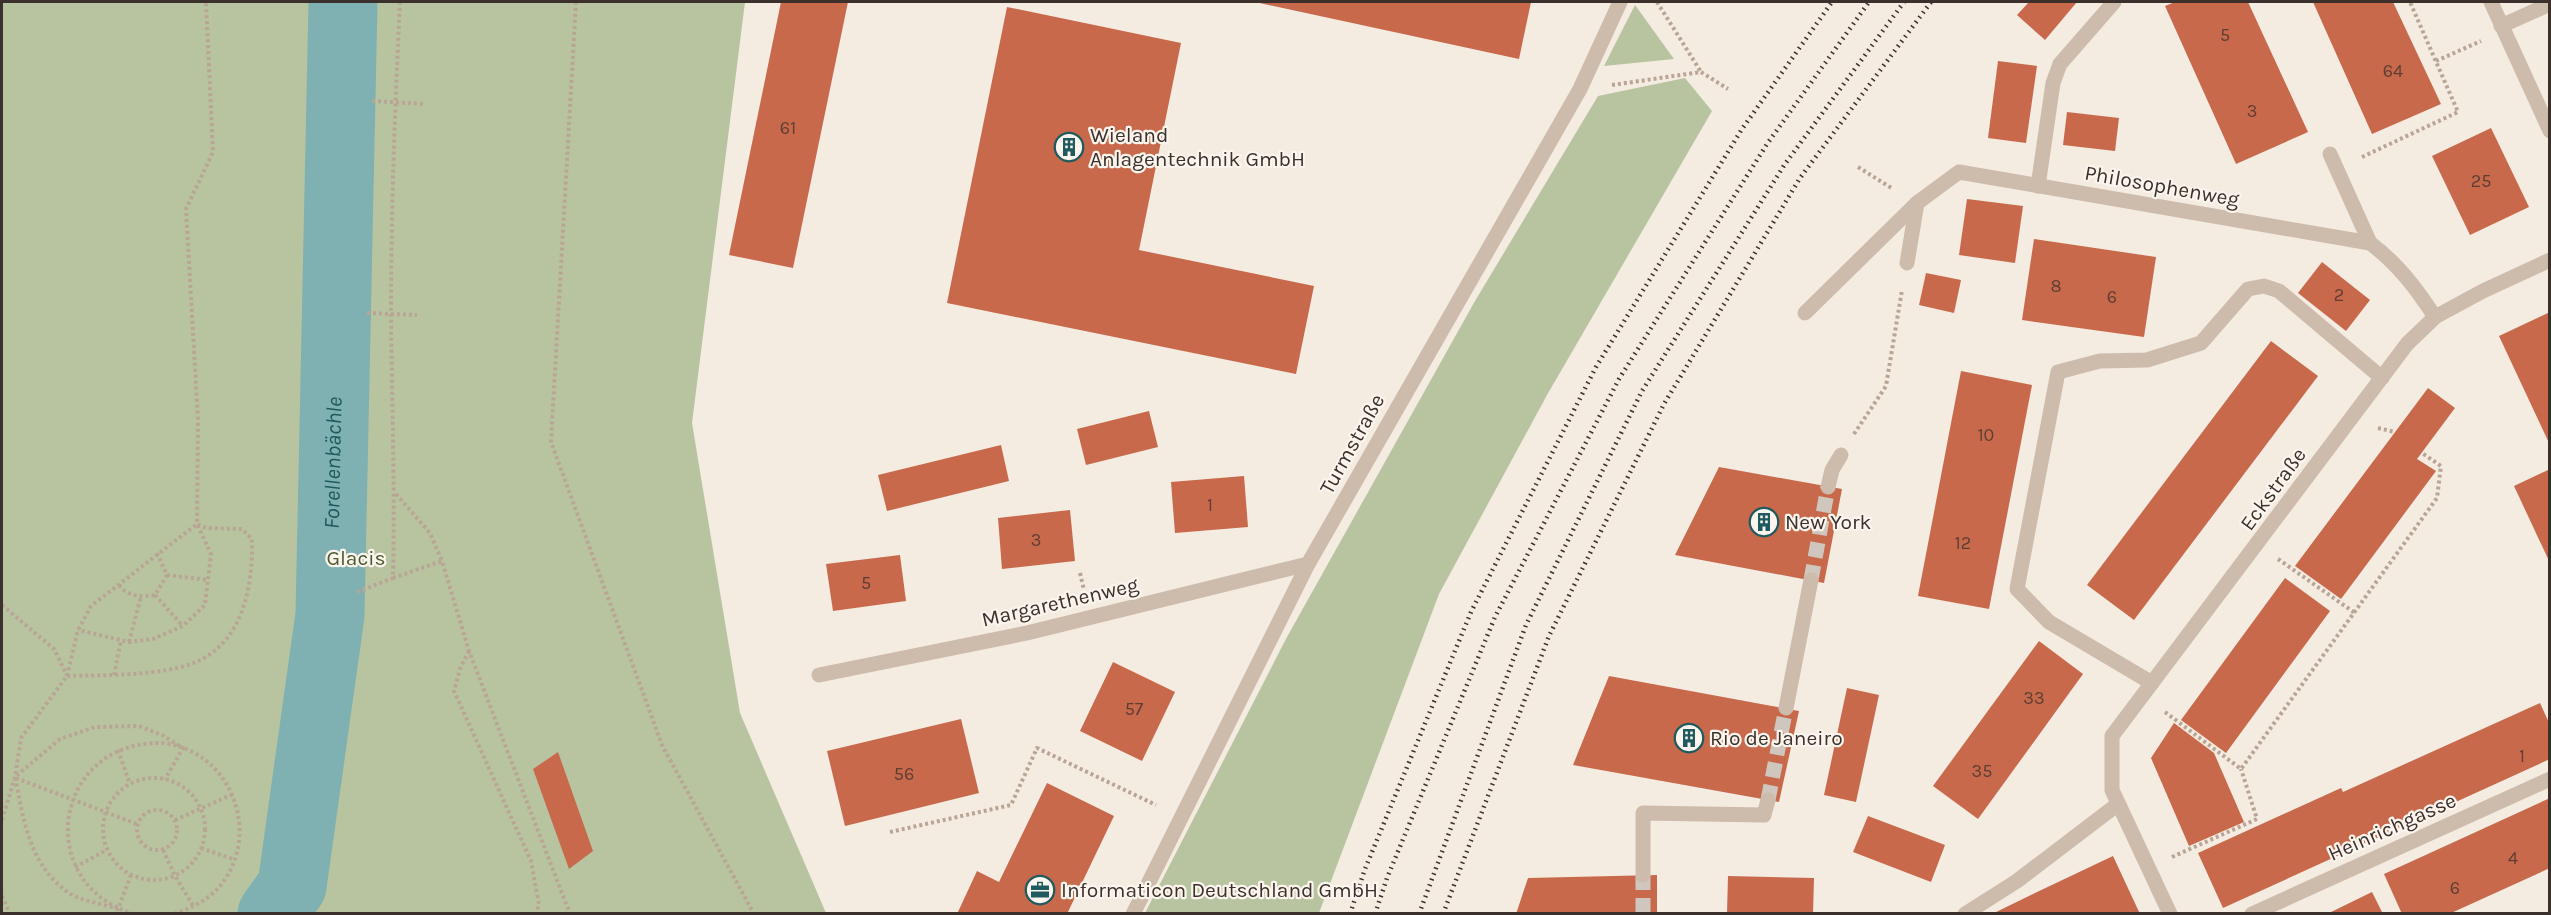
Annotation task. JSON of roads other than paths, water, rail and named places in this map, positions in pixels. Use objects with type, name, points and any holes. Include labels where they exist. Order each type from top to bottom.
[{"type":"street","name":"Turmstraße","points":[[1133,914],[1308,564],[1580,89],[1620,2]]},
{"type":"street","points":[[2038,186],[2053,83],[2060,64],[2114,2]]},
{"type":"street","points":[[2491,2],[2550,131]]},
{"type":"street","points":[[2502,28],[2550,3]]},
{"type":"street","points":[[2330,154],[2370,243]]},
{"type":"street","name":"Philosophenweg","points":[[1806,313],[1917,203],[1959,172],[2370,243],[2391,258],[2409,279],[2435,317]]},
{"type":"street","points":[[1907,262],[1917,203]]},
{"type":"street","name":"Eckstraße","points":[[2170,914],[2112,790],[2112,736],[2258,545],[2407,344],[2435,317],[2483,291],[2550,260]]},
{"type":"street","points":[[2147,689],[2049,622],[2017,589],[2058,372],[2100,361],[2146,360],[2201,343],[2248,290],[2264,286],[2279,291],[2382,378]]},
{"type":"street","points":[[1828,487],[1832,470],[1841,455]]},
{"type":"street","name":"Margarethenweg","points":[[819,675],[1027,633],[1308,564]]},
{"type":"street","points":[[1786,708],[1811,580]]},
{"type":"street","name":"Heinrichgasse","points":[[2252,914],[2550,779]]},
{"type":"street","points":[[1643,875],[1643,813],[1764,815],[1768,800]]},
{"type":"street","points":[[1965,914],[2017,881],[2118,804]]},
{"type":"waterway","name":"Forellenbächle","points":[[272,914],[292,886],[330,615],[343,2]]},
{"type":"tunnel","points":[[1811,580],[1828,487]]},
{"type":"tunnel","points":[[1768,800],[1786,708]]},
{"type":"tunnel","points":[[1643,875],[1643,914]]},
{"type":"railway","points":[[1350,914],[1365,869],[1471,612],[1596,367],[1742,129],[1832,2]]},
{"type":"railway","points":[[1375,914],[1387,878],[1495,617],[1619,379],[1767,144],[1869,2]]},
{"type":"railway","points":[[1419,914],[1526,625],[1642,391],[1785,164],[1904,2]]},
{"type":"railway","points":[[1443,914],[1549,636],[1664,404],[1800,178],[1931,2]]},
{"type":"place","name":"Wieland Anlagentechnik GmbH","points":[[1069,147]]},
{"type":"place","name":"New York","points":[[1764,522]]},
{"type":"place","name":"Rio de Janeiro","points":[[1689,738]]},
{"type":"place","name":"Informaticon Deutschland GmbH","points":[[1040,890]]},
{"type":"park label","name":"Glacis","points":[[356,558]]}]
